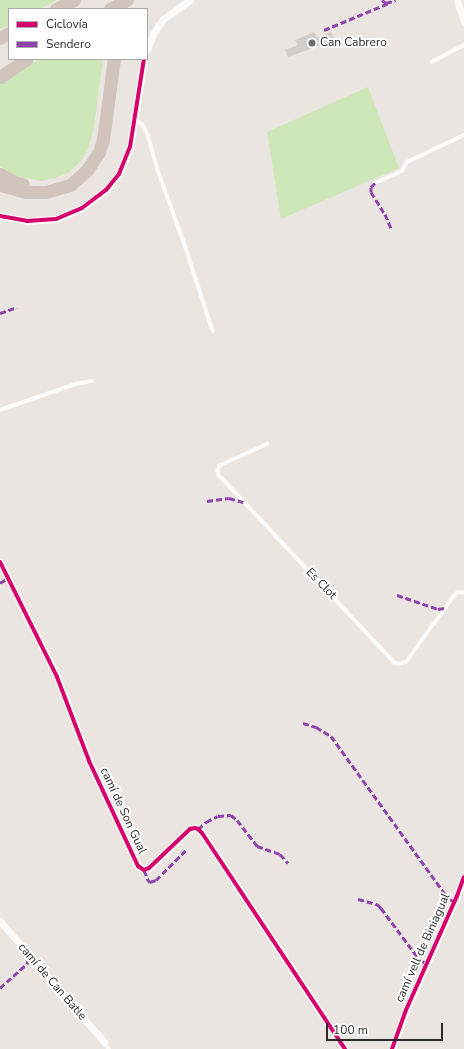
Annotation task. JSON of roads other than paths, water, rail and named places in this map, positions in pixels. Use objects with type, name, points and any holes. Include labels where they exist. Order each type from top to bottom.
[{"type":"highway","points":[[58,8],[74,0]]},
{"type":"highway","points":[[112,8],[127,0]]},
{"type":"highway","points":[[122,8],[134,0]]},
{"type":"highway","points":[[0,65],[10,60]]},
{"type":"highway","points":[[0,77],[26,60]]},
{"type":"highway","points":[[0,174],[20,184],[43,186],[62,181],[80,167],[88,157],[95,141],[107,60]]},
{"type":"highway","points":[[0,185],[26,192],[46,192],[70,185],[87,170],[99,152],[103,140],[114,60]]},
{"type":"street","points":[[148,47],[153,34],[163,18],[190,0]]},
{"type":"street","points":[[457,0],[464,22]]},
{"type":"street","points":[[0,216],[27,221],[47,221],[64,217],[90,203],[106,190],[119,174],[130,147],[136,119],[144,60]]},
{"type":"street","name":"camí de Son Gual","points":[[0,562],[57,677],[89,761],[138,866],[144,870],[149,868],[190,829],[195,828],[202,833],[345,1049]]},
{"type":"street","name":"camí vell de Biniagual","points":[[392,1049],[406,1010],[458,896],[464,877]]},
{"type":"street","name":"camí de Can Batle","points":[[0,921],[104,1042]]},
{"type":"lane","points":[[432,62],[464,45]]},
{"type":"lane","points":[[136,119],[143,125],[148,135],[159,173],[185,245],[213,331]]},
{"type":"lane","points":[[375,183],[402,171],[407,162],[464,135]]},
{"type":"lane","points":[[0,410],[76,384],[92,382]]},
{"type":"lane","name":"Es Clot","points":[[268,444],[220,466],[218,470],[219,475],[394,662],[399,664],[406,662],[457,593],[464,592]]},
{"type":"lane","points":[[104,1042],[109,1049]]},
{"type":"place","name":"Can Cabrero","points":[[312,43]]}]
